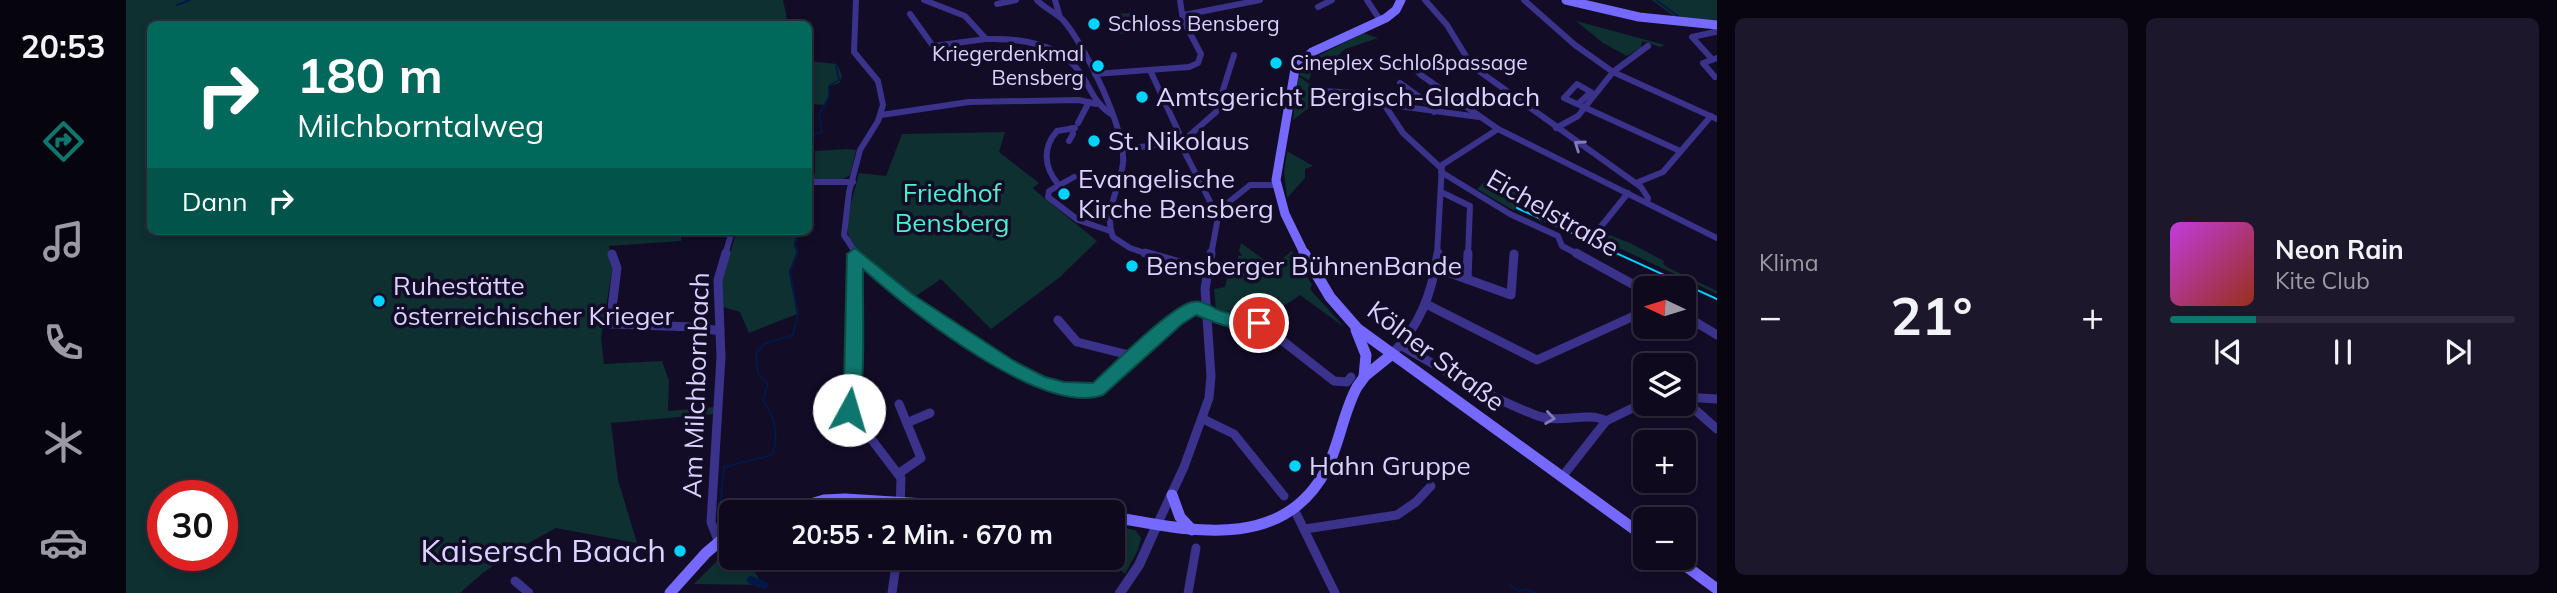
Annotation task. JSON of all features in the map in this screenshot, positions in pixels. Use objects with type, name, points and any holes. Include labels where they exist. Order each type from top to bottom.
[{"type":"main road","points":[[1276,186],[1276,169],[1289,119],[1290,82],[1298,66],[1311,52],[1386,18],[1401,0]]},
{"type":"main road","points":[[1566,0],[1639,17],[1714,29]]},
{"type":"main road","name":"Kölner Straße","points":[[1276,186],[1283,212],[1302,248],[1326,290],[1353,326],[1633,528]]},
{"type":"main road","points":[[1125,519],[1192,530],[1236,530],[1266,523],[1294,509],[1315,487],[1328,468],[1366,355],[1353,326]]},
{"type":"main road","points":[[1357,377],[1391,355]]},
{"type":"main road","points":[[1172,495],[1180,517],[1192,530]]},
{"type":"main road","points":[[670,593],[718,540]]},
{"type":"main road","points":[[1691,570],[1717,589]]},
{"type":"street","points":[[856,0],[854,51],[879,83],[882,93],[881,115],[878,125],[860,150],[844,235],[855,254],[907,299],[1008,366],[1041,383],[1064,389],[1097,390],[1186,311],[1206,310],[1225,318],[1261,324],[1334,381],[1347,382],[1357,377]]},
{"type":"street","points":[[924,0],[965,16],[986,39]]},
{"type":"street","points":[[997,4],[1016,0]]},
{"type":"street","points":[[1037,0],[1060,17]]},
{"type":"street","points":[[1055,0],[1060,17],[1095,74],[1123,149],[1123,168],[1110,214],[1111,231],[1118,242],[1130,247],[1208,271]]},
{"type":"street","points":[[1095,74],[1189,67],[1200,61],[1201,54],[1188,32],[1180,0]]},
{"type":"street","points":[[1184,15],[1260,0]]},
{"type":"street","points":[[1318,7],[1332,0]]},
{"type":"street","points":[[1367,0],[1378,17]]},
{"type":"street","points":[[1424,0],[1442,18],[1472,66],[1636,183],[1648,198],[1647,202]]},
{"type":"street","points":[[1524,0],[1575,45],[1613,72],[1714,117],[1663,172],[1636,183]]},
{"type":"street","points":[[910,14],[933,46],[1012,38],[1066,57],[1079,71],[1095,97],[1069,141]]},
{"type":"street","points":[[1714,29],[1692,37],[1714,59],[1703,63],[1715,77]]},
{"type":"street","points":[[1556,128],[1572,121],[1613,72],[1648,46]]},
{"type":"street","points":[[1123,149],[1182,142],[1216,112],[1234,55]]},
{"type":"street","points":[[1407,61],[1421,75],[1498,129],[1717,237]]},
{"type":"street","points":[[1120,593],[1139,565],[1172,495],[1203,419],[1211,376],[1206,310],[1208,271],[1218,220],[1150,70]]},
{"type":"street","points":[[1400,83],[1425,101],[1434,112]]},
{"type":"street","points":[[1324,91],[1370,95],[1384,104],[1482,118]]},
{"type":"street","points":[[881,115],[969,102],[1092,103],[1111,114]]},
{"type":"street","name":"Eichelstraße","points":[[1384,104],[1404,134],[1441,170],[1510,214],[1558,236],[1562,246],[1633,284]]},
{"type":"street","points":[[1582,106],[1680,151]]},
{"type":"street","points":[[1058,184],[1049,170],[1045,151],[1057,131],[1075,127]]},
{"type":"street","points":[[1391,355],[1402,346],[1426,304],[1436,268],[1441,170],[1445,161],[1498,129]]},
{"type":"street","points":[[1073,177],[1058,184],[1047,193],[1048,197],[1078,220],[1111,231]]},
{"type":"street","points":[[812,182],[853,182]]},
{"type":"street","points":[[1214,210],[1224,206],[1250,185],[1276,186]]},
{"type":"street","points":[[1441,192],[1470,206],[1466,279]]},
{"type":"street","points":[[1599,229],[1628,193]]},
{"type":"street","name":"Am Milchbornbach","points":[[718,540],[711,522],[719,402],[718,280],[731,235]]},
{"type":"street","points":[[612,254],[618,268],[610,324],[694,327],[720,331]]},
{"type":"street","points":[[855,254],[853,384],[849,410],[898,474],[902,484],[901,500]]},
{"type":"street","points":[[1436,268],[1511,295],[1514,254]]},
{"type":"street","points":[[1426,304],[1537,360],[1633,316]]},
{"type":"street","points":[[1058,320],[1077,342],[1137,357]]},
{"type":"street","points":[[1696,322],[1717,335]]},
{"type":"street","points":[[1402,346],[1474,387],[1538,416],[1557,421],[1598,416],[1606,421]]},
{"type":"street","points":[[1696,398],[1717,399]]},
{"type":"street","points":[[898,474],[921,458],[909,422],[899,404]]},
{"type":"street","points":[[1562,477],[1606,421],[1633,408]]},
{"type":"street","points":[[1696,409],[1717,429]]},
{"type":"street","points":[[909,422],[930,414]]},
{"type":"street","points":[[1203,419],[1234,434],[1284,496]]},
{"type":"street","points":[[1305,529],[1397,515],[1416,502],[1431,486]]},
{"type":"street","points":[[1294,509],[1335,593]]},
{"type":"street","points":[[1188,593],[1196,548]]},
{"type":"street","points":[[892,593],[895,570]]},
{"type":"street","points":[[515,580],[529,593]]},
{"type":"green space","points":[[126,0],[783,0],[787,21],[147,21],[147,235],[682,235],[681,241],[609,246],[613,265],[601,337],[604,364],[662,361],[669,381],[668,411],[715,407],[715,414],[611,423],[618,480],[637,543],[556,528],[484,572],[460,593],[126,593]]},
{"type":"green space","points":[[1652,0],[1717,0],[1717,22],[1675,17]]},
{"type":"green space","points":[[1133,13],[1143,33],[1121,34],[1112,14]]},
{"type":"green space","points":[[1576,21],[1665,45],[1660,47],[1642,41],[1641,48],[1627,56],[1603,43]]},
{"type":"green space","points":[[1363,33],[1378,38],[1345,49],[1334,59],[1317,57],[1309,80],[1299,75],[1300,72],[1308,74],[1312,65],[1310,60]]},
{"type":"green space","points":[[812,61],[837,64],[842,76],[839,83],[828,87],[830,93],[824,105],[812,104]]},
{"type":"green space","points":[[1298,76],[1318,90],[1315,103],[1293,120]]},
{"type":"green space","name":"Friedhof Bensberg","points":[[1005,132],[999,152],[1039,183],[1033,188],[1037,192],[1097,241],[1060,277],[991,329],[941,279],[913,298],[905,293],[875,269],[857,250],[851,241],[848,225],[859,173],[886,176],[902,134]]},
{"type":"green space","points":[[856,150],[850,175],[843,179],[812,180],[812,174],[815,174],[815,151]]},
{"type":"green space","points":[[1287,151],[1313,166],[1305,169],[1305,178],[1287,198],[1284,172]]},
{"type":"green space","points":[[1491,175],[1544,208],[1630,243],[1686,276],[1679,276],[1521,203],[1514,210],[1511,209],[1477,189]]},
{"type":"green space","points":[[736,235],[797,235],[794,243],[797,251],[789,272],[797,314],[749,333],[740,312],[723,307],[722,277]]},
{"type":"green space","points":[[1241,243],[1273,266],[1292,251],[1312,285],[1310,289],[1344,327],[1300,295],[1260,322],[1252,320],[1251,315],[1216,310],[1214,289],[1225,287],[1231,261],[1238,263],[1238,256],[1242,256],[1239,251]]},
{"type":"green space","points":[[1696,281],[1717,291],[1717,294],[1696,284]]},
{"type":"green space","points":[[1125,528],[1135,530],[1141,538],[1138,550],[1125,574],[1121,570],[1125,570]]},
{"type":"green space","points":[[719,559],[719,570],[754,570],[763,585],[694,584]]},
{"type":"waterway","points":[[177,5],[190,0]]},
{"type":"waterway","points":[[1656,0],[1678,16]]},
{"type":"waterway","points":[[812,136],[822,132],[819,114],[829,97],[829,86],[839,80],[836,65]]},
{"type":"waterway","points":[[721,500],[724,467],[772,455],[775,427],[763,401],[768,383],[758,374],[756,354],[764,344],[793,335],[798,313],[790,272],[798,252],[795,246],[797,235]]},
{"type":"waterway","points":[[751,580],[764,585]]},
{"type":"waterway","points":[[1510,585],[1518,591],[1526,589],[1535,593]]},
{"type":"tram line","points":[[1517,208],[1717,299]]},
{"type":"place","name":"Schloss Bensberg","points":[[1094,24]]},
{"type":"place","name":"Cineplex Schloßpassage","points":[[1276,63]]},
{"type":"place","name":"Kriegerdenkmal Bensberg","points":[[1098,66]]},
{"type":"place","name":"Amtsgericht Bergisch-Gladbach","points":[[1142,97]]},
{"type":"place","name":"St. Nikolaus","points":[[1094,141]]},
{"type":"place","name":"Evangelische Kirche Bensberg","points":[[1064,194]]},
{"type":"place","name":"Bensberger BühnenBande","points":[[1132,266]]},
{"type":"place","name":"Ruhestätte österreichischer Krieger","points":[[379,301]]},
{"type":"place","name":"Hahn Gruppe","points":[[1295,466]]},
{"type":"place","name":"Kaisersch Baach","points":[[680,551]]},
{"type":"route","points":[[849,410],[853,384],[855,254],[907,299],[950,325],[1008,366],[1041,383],[1064,389],[1084,392],[1097,390],[1137,357],[1176,319],[1193,308],[1206,309],[1206,312],[1225,318],[1259,323]]}]
